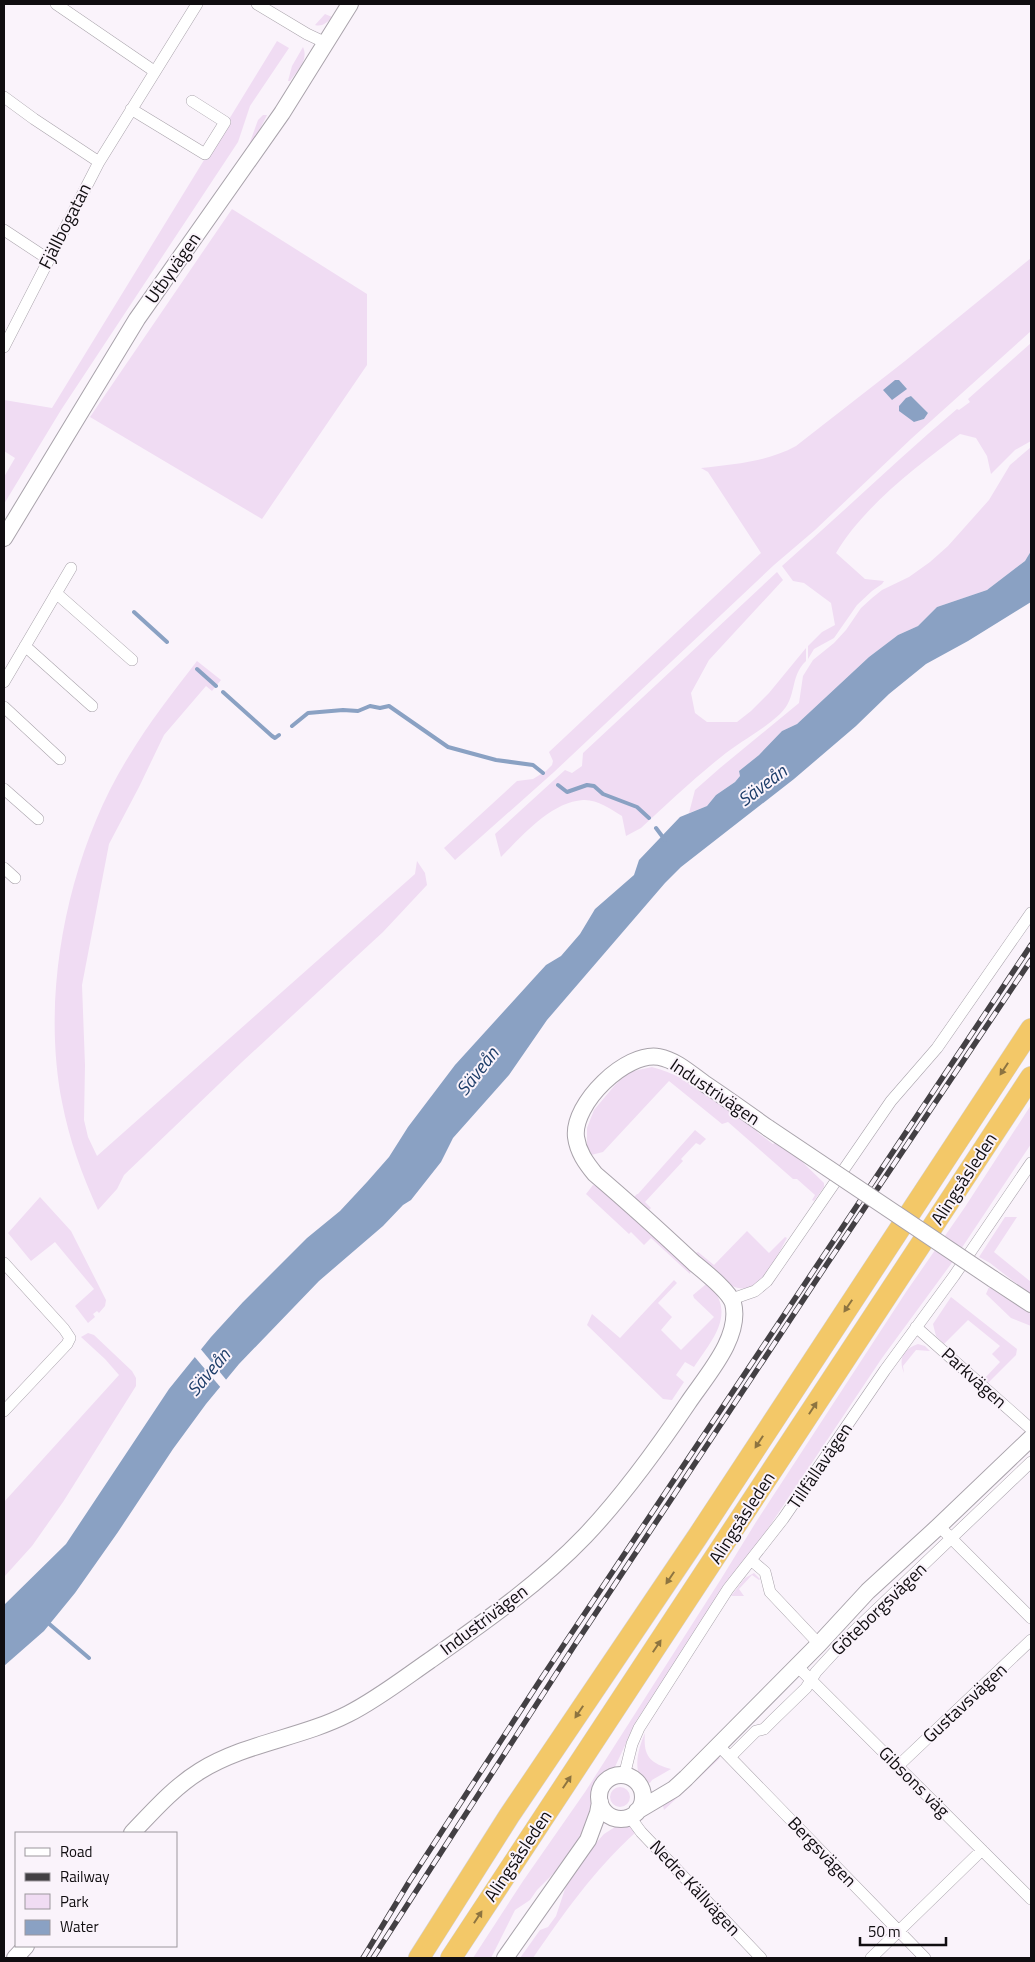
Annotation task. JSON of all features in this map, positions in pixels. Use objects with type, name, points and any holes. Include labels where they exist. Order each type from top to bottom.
[{"type":"highway","points":[[419,1958],[509,1816],[698,1536],[1031,1029]]},
{"type":"highway","name":"Alingsåsleden","points":[[451,1958],[1031,1077]]},
{"type":"street","points":[[56,4],[154,71]]},
{"type":"street","name":"Fjällbogatan","points":[[4,347],[99,162],[197,4]]},
{"type":"street","points":[[257,4],[307,34],[326,43]]},
{"type":"street","name":"Utbyvägen","points":[[4,538],[138,319],[256,152],[350,4]]},
{"type":"street","points":[[4,97],[99,162]]},
{"type":"street","points":[[132,109],[205,154],[225,122],[192,101]]},
{"type":"street","points":[[4,230],[48,259]]},
{"type":"street","points":[[4,682],[70,568]]},
{"type":"street","points":[[56,594],[132,660]]},
{"type":"street","points":[[25,646],[92,706]]},
{"type":"street","points":[[4,707],[60,759]]},
{"type":"street","points":[[4,789],[38,819]]},
{"type":"street","points":[[4,868],[15,878]]},
{"type":"street","points":[[732,1299],[755,1291],[767,1281],[891,1101],[937,1048],[1031,913]]},
{"type":"street","name":"Industrivägen","points":[[133,1832],[179,1786],[202,1770],[222,1760],[322,1726],[348,1714],[458,1641],[502,1609],[555,1565],[609,1510],[676,1420],[724,1349],[733,1331],[735,1315],[732,1299],[587,1165],[578,1146],[576,1125],[580,1113],[588,1101],[615,1073],[636,1060],[658,1057],[676,1063],[768,1128],[1031,1304]]},
{"type":"street","name":"Tillfällavägen","points":[[631,1780],[632,1744],[643,1721],[723,1597],[783,1520],[1031,1163]]},
{"type":"street","points":[[4,1263],[70,1338],[67,1344],[4,1411]]},
{"type":"street","name":"Parkvägen","points":[[916,1327],[1031,1430]]},
{"type":"street","name":"Göteborgsvägen","points":[[724,1752],[796,1666],[868,1591],[940,1526],[1031,1438]]},
{"type":"street","name":"Göteborgsvägen","points":[[588,1840],[674,1789],[680,1782],[724,1752],[756,1731],[764,1729],[806,1688],[810,1679],[850,1635],[952,1540],[1031,1462]]},
{"type":"street","points":[[940,1526],[1031,1618]]},
{"type":"street","name":"Göteborgsvägen","points":[[751,1560],[765,1572],[770,1592],[819,1644]]},
{"type":"street","name":"Gustavsvägen","points":[[898,1766],[1031,1640]]},
{"type":"street","name":"Gibsons väg","points":[[796,1666],[1031,1899]]},
{"type":"street","name":"Bergsvägen","points":[[724,1752],[925,1958]]},
{"type":"street","points":[[614,1777],[631,1780],[642,1792],[642,1800],[629,1816],[607,1814],[600,1802],[600,1792],[605,1783],[614,1777]]},
{"type":"street","name":"Göteborgsvägen","points":[[631,1780],[654,1788],[680,1782]]},
{"type":"street","name":"Göteborgsvägen","points":[[504,1958],[588,1840],[600,1802]]},
{"type":"street","name":"Nedre Källvägen","points":[[629,1816],[641,1832],[761,1958]]},
{"type":"street","points":[[871,1958],[982,1850]]},
{"type":"street","points":[[14,1958],[25,1947]]},
{"type":"green space","points":[[325,14],[332,17],[324,24],[315,25]]},
{"type":"green space","points":[[277,41],[289,48],[250,106],[238,142],[61,410],[4,504],[4,477],[15,458],[4,451],[4,400],[52,408]]},
{"type":"green space","points":[[303,47],[303,61],[290,81],[288,81],[292,66]]},
{"type":"green space","points":[[263,115],[267,115],[254,141],[233,170],[249,145],[258,120]]},
{"type":"green space","points":[[232,209],[367,294],[367,365],[262,519],[90,417]]},
{"type":"green space","points":[[1031,258],[1031,331],[912,438],[815,530],[774,565],[554,772],[455,860],[444,848],[517,781],[533,779],[546,771],[553,761],[549,752],[761,553],[708,472],[701,468],[762,459],[796,446],[905,361]],"holes":[[[911,396],[928,413],[924,419],[914,422]]]},
{"type":"green space","points":[[1031,343],[1031,441],[1015,450],[991,474],[987,456],[976,438],[960,434],[909,473],[876,503],[847,536],[836,553],[865,579],[884,581],[857,605],[834,638],[814,649],[808,659],[808,646],[822,632],[835,625],[831,603],[804,583],[793,581],[782,566],[935,428],[957,409],[959,410],[970,402],[968,399]]},
{"type":"green space","points":[[1031,447],[1031,551],[1025,561],[987,590],[937,607],[918,626],[898,635],[869,657],[797,724],[782,731],[759,755],[739,771],[740,776],[735,782],[716,795],[707,806],[689,813],[695,790],[799,703],[803,676],[813,660],[834,643],[846,630],[861,608],[882,590],[909,577],[948,546],[989,500],[1010,465]]},
{"type":"green space","points":[[777,572],[783,580],[709,660],[691,693],[695,713],[707,722],[737,722],[769,693],[806,648],[806,661],[797,674],[789,701],[780,714],[711,765],[641,828],[626,836],[622,816],[598,803],[588,800],[571,802],[538,821],[501,857],[495,834],[565,770],[572,773],[582,766],[583,753]]},
{"type":"green space","points":[[197,661],[221,680],[212,691],[206,686],[164,735],[109,844],[82,985],[85,1065],[84,1120],[88,1137],[97,1156],[415,874],[417,861],[425,873],[427,885],[383,932],[242,1062],[124,1175],[117,1189],[98,1210],[81,1170],[68,1130],[56,1059],[55,1015],[58,969],[65,923],[76,878],[90,835],[108,794],[145,732]]},
{"type":"green space","points":[[652,1067],[695,1085],[760,1128],[757,1132],[773,1144],[777,1141],[790,1150],[824,1183],[824,1187],[814,1201],[812,1200],[815,1195],[797,1179],[793,1179],[728,1122],[722,1124],[669,1081],[603,1152],[591,1155],[587,1148],[587,1128],[594,1110],[629,1072]]},
{"type":"green space","points":[[1031,1105],[1031,1144],[951,1264],[882,1358],[763,1536],[727,1583],[637,1720],[613,1771],[598,1783],[593,1794],[593,1804],[582,1836],[557,1870],[530,1900],[515,1910],[491,1958],[473,1958],[523,1881],[585,1792],[756,1522]]},
{"type":"green space","points":[[695,1130],[706,1139],[700,1145],[696,1143],[681,1159],[683,1161],[645,1202],[651,1208],[648,1211],[634,1197]]},
{"type":"green space","points":[[593,1185],[598,1186],[691,1269],[690,1274],[651,1238],[644,1245],[631,1232],[629,1234],[586,1194]]},
{"type":"green space","points":[[40,1197],[71,1231],[106,1300],[105,1306],[99,1313],[97,1311],[93,1314],[95,1317],[88,1323],[75,1306],[94,1289],[55,1242],[31,1261],[8,1233]]},
{"type":"green space","points":[[1005,1217],[1017,1217],[994,1252],[1031,1282],[1031,1295],[990,1263],[979,1257]]},
{"type":"green space","points":[[747,1231],[769,1253],[785,1237],[787,1238],[768,1271],[754,1285],[747,1288],[733,1286],[694,1254],[698,1252],[714,1265]]},
{"type":"green space","points":[[674,1280],[677,1283],[658,1303],[672,1317],[661,1330],[681,1350],[714,1317],[693,1295],[705,1285],[708,1284],[717,1295],[721,1306],[721,1316],[719,1327],[714,1337],[694,1367],[685,1362],[676,1375],[684,1382],[672,1400],[663,1399],[587,1325],[592,1314],[620,1338]]},
{"type":"green space","points":[[989,1287],[1031,1314],[1031,1326],[1011,1318],[986,1294]]},
{"type":"green space","points":[[951,1297],[1017,1349],[1016,1355],[988,1383],[984,1379],[1000,1362],[992,1354],[1000,1346],[968,1320],[944,1344],[936,1336],[933,1324]]},
{"type":"green space","points":[[88,1333],[94,1335],[132,1371],[136,1378],[136,1386],[63,1502],[32,1546],[4,1577],[4,1502],[119,1375],[81,1337]]},
{"type":"green space","points":[[918,1344],[925,1346],[930,1351],[916,1350],[903,1366],[904,1373],[902,1368],[903,1355]]},
{"type":"green space","points":[[754,1573],[760,1579],[752,1575],[739,1589],[744,1596],[731,1596],[745,1578]]},
{"type":"green space","points":[[645,1733],[645,1747],[649,1757],[657,1764],[671,1769],[650,1783],[640,1775],[637,1761]]},
{"type":"green space","points":[[720,1758],[664,1810],[662,1802],[678,1793]]},
{"type":"green space","points":[[620,1787],[627,1790],[630,1797],[627,1804],[620,1807],[613,1804],[610,1797],[613,1790]]},
{"type":"green space","points":[[629,1826],[636,1832],[594,1876],[568,1908],[533,1958],[520,1958],[540,1930],[548,1927],[556,1916],[567,1883],[587,1853],[604,1834],[615,1827]]},
{"type":"water","points":[[895,380],[899,380],[907,389],[892,400],[883,390]]},
{"type":"water","points":[[911,396],[928,413],[924,419],[914,422],[899,411],[899,406],[906,398]]},
{"type":"water","name":"Säveån","points":[[1031,551],[1031,602],[968,641],[926,664],[889,694],[856,726],[794,779],[681,867],[665,883],[547,1020],[509,1075],[453,1138],[441,1162],[411,1200],[403,1205],[383,1226],[319,1281],[239,1364],[206,1404],[173,1449],[75,1593],[44,1631],[4,1666],[4,1605],[66,1544],[169,1389],[211,1337],[243,1302],[307,1238],[340,1211],[367,1182],[389,1157],[408,1127],[455,1065],[546,965],[561,956],[580,934],[595,909],[634,875],[639,860],[680,817],[707,806],[716,795],[735,782],[740,776],[739,771],[759,755],[782,731],[797,724],[869,657],[898,635],[918,626],[937,607],[987,590],[1025,561]]},
{"type":"pier","points":[[199,1347],[228,1382],[222,1389],[193,1355]]},
{"type":"waterway","points":[[134,612],[167,642]]},
{"type":"waterway","points":[[197,669],[216,686]]},
{"type":"waterway","points":[[223,692],[272,736],[275,738],[279,735]]},
{"type":"waterway","points":[[292,726],[308,713],[343,710],[358,711],[370,706],[380,708],[389,706],[448,747],[496,760],[533,765],[543,773]]},
{"type":"waterway","points":[[558,785],[567,792],[587,785],[594,786],[603,794],[637,807],[649,818]]},
{"type":"waterway","points":[[656,828],[665,840]]},
{"type":"waterway","points":[[47,1622],[89,1658]]},
{"type":"railway","points":[[363,1958],[409,1882],[541,1679],[1031,945]]},
{"type":"railway","points":[[373,1958],[576,1643],[1031,960]]}]
